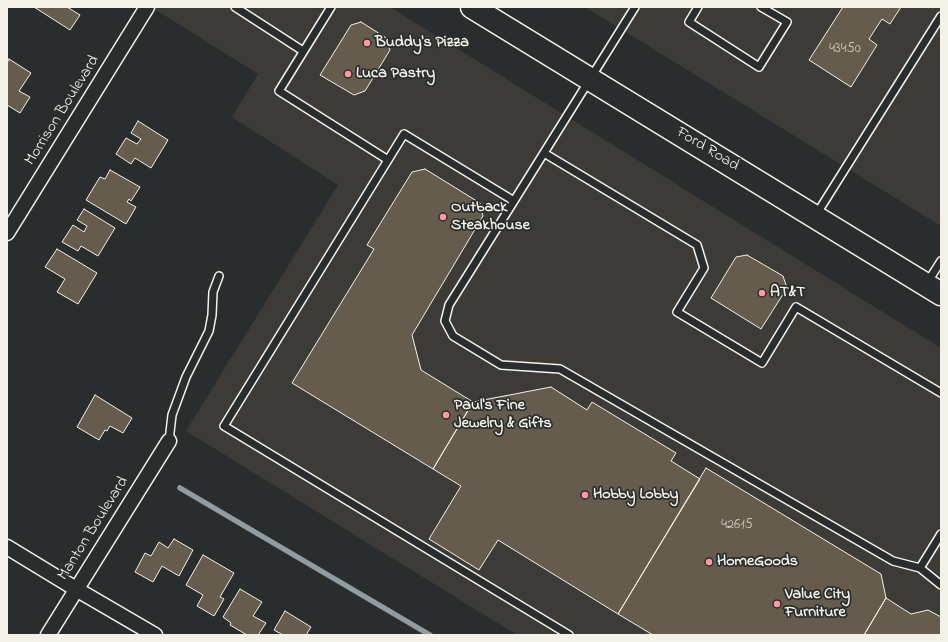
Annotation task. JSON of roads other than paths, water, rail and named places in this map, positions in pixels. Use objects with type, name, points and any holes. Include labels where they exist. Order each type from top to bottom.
[{"type":"main road","name":"Ford Road","points":[[472,7],[933,289]]},
{"type":"street","name":"Morrison Boulevard","points":[[7,233],[147,7]]},
{"type":"street","name":"Manton Boulevard","points":[[48,635],[169,441]]},
{"type":"street","points":[[7,547],[155,635]]},
{"type":"lane","points":[[235,7],[304,51]]},
{"type":"lane","points":[[331,7],[279,91],[388,160]]},
{"type":"lane","points":[[635,7],[449,305],[445,321],[453,336],[501,365],[560,369],[893,561],[920,568],[941,586]]},
{"type":"lane","points":[[698,7],[689,22],[759,67],[787,22],[761,7]]},
{"type":"lane","points":[[815,217],[941,16]]},
{"type":"lane","points":[[514,201],[404,134],[224,426],[569,635]]},
{"type":"lane","points":[[544,153],[697,245],[704,268],[677,312],[762,363],[796,307],[941,393]]},
{"type":"lane","points":[[933,289],[941,261]]},
{"type":"lane","points":[[169,441],[172,415],[186,377],[209,331],[212,315],[213,292],[219,276]]},
{"type":"lane","points":[[920,568],[941,534]]},
{"type":"waterway","points":[[180,488],[430,635]]},
{"type":"place","name":"Buddy's Pizza","points":[[367,43]]},
{"type":"place","name":"Luca Pastry","points":[[348,74]]},
{"type":"place","name":"Outback Steakhouse","points":[[443,217]]},
{"type":"place","name":"AT&T","points":[[762,293]]},
{"type":"place","name":"Paul's Fine Jewelry & Gifts","points":[[446,415]]},
{"type":"place","name":"Hobby Lobby","points":[[585,495]]},
{"type":"place","name":"HomeGoods","points":[[709,562]]},
{"type":"place","name":"Value City Furniture","points":[[777,604]]}]
